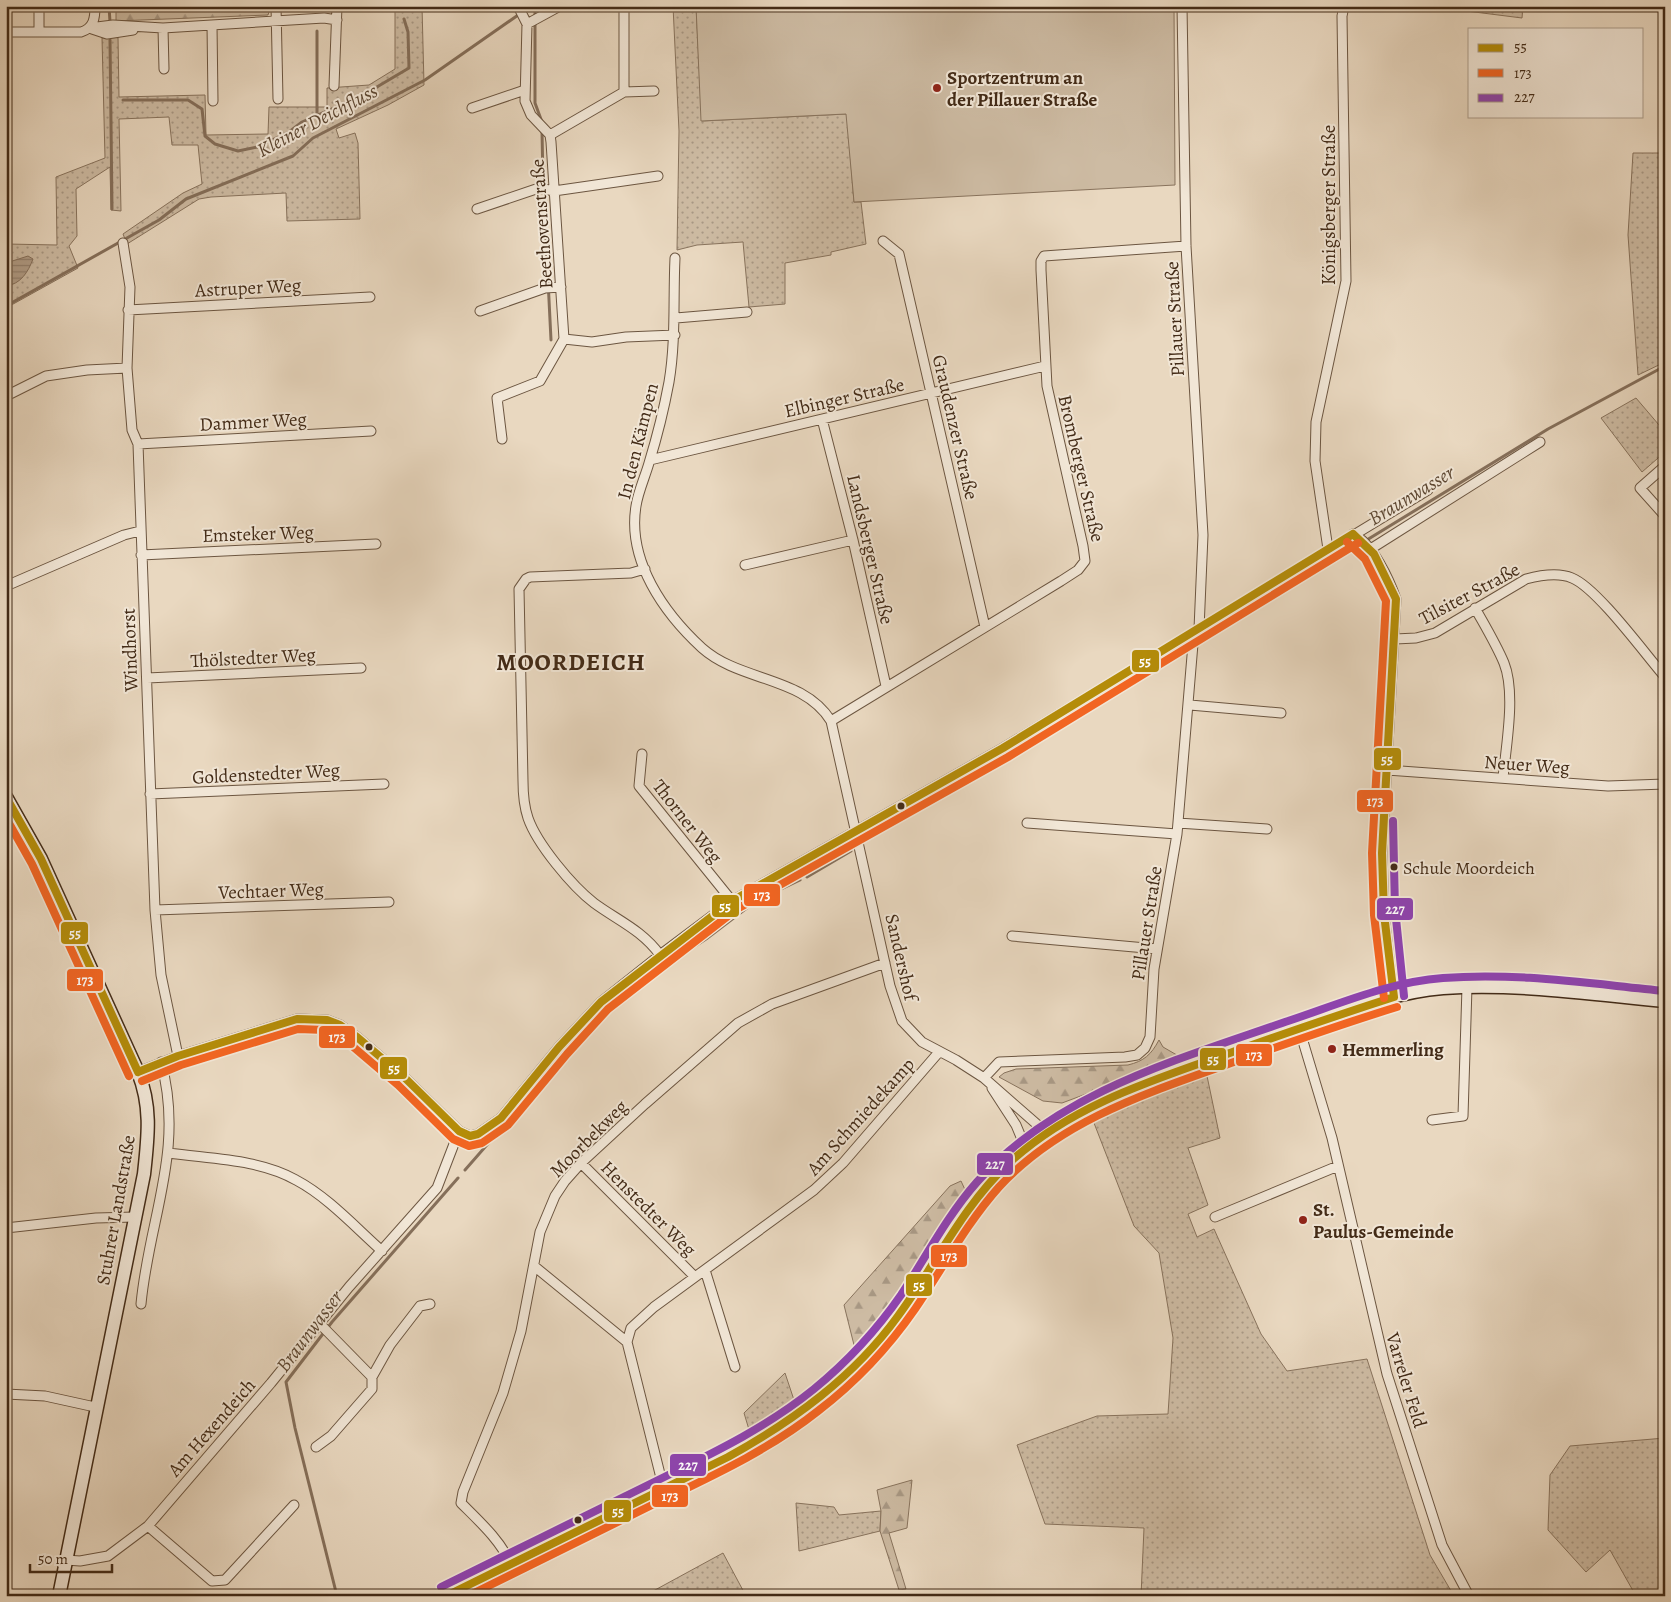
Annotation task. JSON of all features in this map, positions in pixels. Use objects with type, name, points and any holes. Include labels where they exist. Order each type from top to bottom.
[{"type":"main road","name":"Stuhrer Landstraße","points":[[6,797],[41,859],[138,1072],[148,1100],[149,1121],[144,1174],[95,1407],[59,1596]]},
{"type":"main road","points":[[446,1596],[460,1593],[511,1564],[664,1490],[769,1434],[812,1404],[846,1374],[896,1319],[975,1200],[1012,1160],[1048,1134],[1111,1096],[1299,1028],[1394,998],[1441,988],[1522,987],[1665,1001]]},
{"type":"street","points":[[39,6],[39,32]]},
{"type":"street","points":[[89,28],[95,18],[95,6]]},
{"type":"street","points":[[276,6],[278,99]]},
{"type":"street","points":[[334,86],[337,6]]},
{"type":"street","points":[[520,8],[531,21],[560,6]]},
{"type":"street","points":[[624,6],[624,92]]},
{"type":"street","name":"Pillauer Straße","points":[[984,1078],[999,1062],[1137,1055],[1145,1048],[1150,1037],[1151,990],[1177,834],[1190,705],[1203,535],[1186,246],[1182,6]]},
{"type":"street","name":"Königsberger Straße","points":[[1328,550],[1314,443],[1316,422],[1346,281],[1342,16],[1344,6]]},
{"type":"street","points":[[6,32],[81,32],[89,28],[113,25],[163,28],[324,18],[337,20]]},
{"type":"street","name":"Beethovenstraße","points":[[531,21],[525,101],[531,115],[548,133],[554,190],[553,288],[564,339]]},
{"type":"street","points":[[212,25],[214,101]]},
{"type":"street","points":[[163,28],[164,69]]},
{"type":"street","points":[[472,108],[525,90]]},
{"type":"street","points":[[548,133],[624,92],[654,91]]},
{"type":"street","points":[[477,209],[539,188],[554,190],[658,176]]},
{"type":"street","name":"Graudenzer Straße","points":[[882,242],[900,254],[986,627]]},
{"type":"street","name":"Windhorst","points":[[124,243],[130,287],[127,368],[132,430],[138,444],[155,910],[161,975],[178,1056]]},
{"type":"street","name":"Bromberger Straße","points":[[831,721],[1078,570],[1085,560],[1049,394],[1045,366],[1041,261],[1044,256],[1186,246]]},
{"type":"street","name":"In den Kämpen","points":[[675,258],[676,318],[668,385],[650,460],[637,502],[635,519],[640,554],[645,569],[663,605],[704,650],[737,670],[797,691],[819,706],[831,721],[856,830]]},
{"type":"street","points":[[480,311],[553,288]]},
{"type":"street","name":"Astruper Weg","points":[[128,310],[370,297]]},
{"type":"street","points":[[676,318],[747,312]]},
{"type":"street","points":[[502,439],[497,398],[540,381],[564,339],[592,342],[675,334]]},
{"type":"street","name":"Elbinger Straße","points":[[650,460],[1045,366]]},
{"type":"street","points":[[6,396],[46,376],[87,370],[127,368]]},
{"type":"street","name":"Landsberger Straße","points":[[822,419],[853,540],[886,686]]},
{"type":"street","name":"Dammer Weg","points":[[138,444],[371,430]]},
{"type":"street","points":[[1370,550],[1540,442]]},
{"type":"street","points":[[1665,466],[1640,488],[1665,516]]},
{"type":"street","points":[[138,1072],[178,1056],[297,1018],[327,1020],[340,1025],[357,1037],[405,1078],[460,1132],[470,1136],[478,1134],[501,1118],[585,1018],[613,992],[732,902],[1003,748],[1196,633],[1328,550],[1356,536],[1428,490]]},
{"type":"street","points":[[6,586],[124,535],[140,531]]},
{"type":"street","points":[[1356,536],[1370,550],[1384,571],[1396,599],[1382,837],[1382,881],[1394,998]]},
{"type":"street","points":[[745,565],[853,540]]},
{"type":"street","name":"Emsteker Weg","points":[[141,554],[376,544]]},
{"type":"street","points":[[645,569],[631,573],[535,576],[526,579],[519,590],[523,788],[524,804],[532,828],[564,871],[593,902],[643,935],[660,955]]},
{"type":"street","name":"Tilsiter Straße","points":[[1395,639],[1416,638],[1435,633],[1526,579],[1554,574],[1572,578],[1588,587],[1665,677]]},
{"type":"street","points":[[1475,608],[1504,664],[1507,674],[1508,718],[1503,778]]},
{"type":"street","name":"Thölstedter Weg","points":[[147,678],[360,668]]},
{"type":"street","points":[[1190,705],[1281,713]]},
{"type":"street","name":"Thorner Weg","points":[[642,754],[639,786],[732,902]]},
{"type":"street","name":"Neuer Weg","points":[[1387,770],[1608,786],[1665,784]]},
{"type":"street","name":"Goldenstedter Weg","points":[[150,794],[384,784]]},
{"type":"street","points":[[1028,823],[1177,834]]},
{"type":"street","points":[[1178,823],[1267,828]]},
{"type":"street","name":"Sandershof","points":[[856,830],[894,1001],[902,1022],[922,1042],[984,1078],[1048,1134]]},
{"type":"street","name":"Vechtaer Weg","points":[[155,910],[389,902]]},
{"type":"street","points":[[1012,936],[1157,949]]},
{"type":"street","name":"Moorbekweg","points":[[511,1564],[506,1552],[486,1528],[461,1503],[463,1492],[503,1393],[512,1364],[540,1232],[560,1188],[581,1163],[738,1023],[772,1004],[885,963]]},
{"type":"street","points":[[1432,1120],[1463,1116],[1467,987]]},
{"type":"street","name":"Varreler Feld","points":[[1299,1028],[1323,1105],[1387,1374],[1442,1545],[1469,1596]]},
{"type":"street","name":"Am Schmiedekamp","points":[[627,1342],[631,1328],[640,1319],[695,1277],[781,1217],[844,1163],[939,1052]]},
{"type":"street","points":[[141,1304],[169,1153],[171,1111],[162,1062]]},
{"type":"street","name":"Sandershof","points":[[984,1078],[1005,1106],[1026,1149]]},
{"type":"street","name":"Am Hexendeich","points":[[66,1560],[80,1561],[108,1556],[148,1526],[437,1188],[460,1132]]},
{"type":"street","points":[[169,1153],[266,1168],[297,1180],[340,1214],[382,1252]]},
{"type":"street","name":"Henstedter Weg","points":[[581,1163],[695,1277]]},
{"type":"street","points":[[1214,1217],[1338,1166]]},
{"type":"street","points":[[6,1228],[110,1217],[135,1217]]},
{"type":"street","points":[[534,1266],[627,1342],[664,1490]]},
{"type":"street","points":[[705,1270],[735,1367]]},
{"type":"street","points":[[316,1447],[330,1436],[372,1389],[372,1377],[390,1345],[420,1306],[430,1304]]},
{"type":"street","points":[[319,1324],[372,1377]]},
{"type":"street","points":[[6,1394],[45,1396],[95,1407]]},
{"type":"street","points":[[148,1526],[212,1580],[225,1580],[294,1505]]},
{"type":"green space","points":[[271,6],[268,15],[116,21],[116,7]]},
{"type":"green space","points":[[395,6],[422,6],[424,85],[388,105],[336,129],[339,138],[355,133],[358,143],[360,219],[287,221],[286,193],[211,197],[199,199],[127,244],[123,234],[183,193],[202,184],[198,145],[172,145],[169,117],[119,119],[121,211],[111,210],[110,167],[76,189],[77,236],[69,246],[78,268],[6,308],[6,244],[57,245],[56,177],[105,158],[102,38],[118,37],[119,97],[205,95],[206,135],[268,134],[269,107],[327,107],[327,88],[369,85],[395,69]]},
{"type":"green space","points":[[673,6],[696,6],[702,121],[847,114],[854,202],[861,202],[866,244],[831,252],[831,255],[785,263],[785,304],[749,307],[743,242],[697,245],[677,250],[679,131]]},
{"type":"green space","name":"Sportzentrum an der Pillauer Straße","points":[[696,6],[1174,6],[1175,185],[854,202],[846,114],[701,121]]},
{"type":"green space","points":[[1427,6],[1523,6],[1522,18]]},
{"type":"green space","points":[[1633,153],[1665,153],[1665,362],[1638,375],[1628,235]]},
{"type":"green space","points":[[1636,398],[1665,432],[1665,452],[1642,472],[1601,418]]},
{"type":"green space","points":[[1159,1040],[1163,1047],[1182,1058],[1062,1103],[1043,1101],[999,1077],[1016,1069],[1128,1065],[1146,1057]]},
{"type":"green space","points":[[1207,1076],[1220,1138],[1188,1148],[1208,1205],[1188,1214],[1197,1237],[1214,1229],[1261,1334],[1287,1371],[1367,1359],[1430,1555],[1454,1596],[1141,1596],[1144,1528],[1045,1524],[1017,1445],[1097,1416],[1168,1414],[1173,1338],[1159,1253],[1134,1226],[1094,1123],[1136,1101]]},
{"type":"green space","points":[[961,1181],[967,1194],[928,1246],[908,1281],[855,1349],[844,1305],[950,1186]]},
{"type":"green space","points":[[785,1373],[795,1403],[750,1433],[744,1413]]},
{"type":"green space","points":[[1665,1438],[1665,1596],[1636,1596],[1610,1550],[1586,1572],[1548,1530],[1550,1475],[1570,1446]]},
{"type":"green space","points":[[912,1480],[907,1528],[889,1533],[906,1589],[899,1590],[880,1531],[881,1511],[877,1490]]},
{"type":"green space","points":[[796,1503],[834,1507],[839,1515],[881,1511],[880,1531],[799,1551]]},
{"type":"green space","points":[[723,1553],[746,1596],[644,1596]]},
{"type":"shaded area","points":[[28,256],[33,259],[26,273],[16,283],[6,286],[6,263]]},
{"type":"waterway","points":[[109,6],[110,22]]},
{"type":"waterway","name":"Kleiner Deichfluss","points":[[6,306],[159,220],[186,199],[293,156],[313,138],[425,80],[531,6]]},
{"type":"waterway","points":[[535,11],[535,103],[542,122]]},
{"type":"waterway","points":[[123,100],[188,100],[202,109],[205,136],[215,144],[238,151],[257,147],[289,132],[302,122],[365,94],[409,68],[408,32],[404,19]]},
{"type":"waterway","points":[[317,31],[317,115]]},
{"type":"waterway","points":[[110,40],[112,209]]},
{"type":"waterway","points":[[542,131],[543,182]]},
{"type":"waterway","points":[[544,199],[551,340]]},
{"type":"waterway","name":"Braunwasser","points":[[867,840],[1078,717],[1548,429],[1665,366]]},
{"type":"waterway","name":"Braunwasser","points":[[807,877],[851,851]]},
{"type":"waterway","name":"Braunwasser","points":[[465,1170],[588,1029],[644,979],[706,939],[756,901],[800,880]]},
{"type":"waterway","name":"Braunwasser","points":[[337,1596],[295,1428],[286,1382],[332,1322],[458,1178]]},
{"type":"transit line","name":"55","points":[[1353,534],[1374,554],[1396,599],[1382,853],[1384,914],[1394,997]]},
{"type":"transit line","name":"55","points":[[138,1072],[178,1056],[297,1019],[327,1020],[340,1025],[357,1037],[405,1078],[459,1131],[470,1136],[478,1134],[501,1118],[559,1047],[601,1002],[732,901],[1003,748],[1353,534]]},
{"type":"transit line","name":"173","points":[[1347,542],[1365,559],[1386,601],[1372,853],[1374,915],[1384,998]]},
{"type":"transit line","name":"173","points":[[142,1081],[181,1065],[298,1029],[325,1030],[351,1045],[398,1085],[453,1139],[469,1146],[482,1143],[508,1125],[567,1054],[608,1009],[737,909],[1008,757],[1358,543]]},
{"type":"transit line","name":"55","points":[[6,797],[41,859],[138,1072]]},
{"type":"transit line","name":"173","points":[[6,818],[32,864],[129,1076]]},
{"type":"transit line","name":"227","points":[[1393,821],[1395,909],[1404,996]]},
{"type":"transit line","name":"227","points":[[441,1587],[707,1456],[773,1419],[794,1404],[838,1368],[881,1321],[901,1295],[956,1209],[977,1182],[1009,1151],[1044,1125],[1081,1102],[1120,1083],[1202,1051],[1343,1002],[1383,989],[1423,980],[1471,977],[1526,978],[1665,991]]},
{"type":"transit line","name":"55","points":[[446,1596],[728,1457],[799,1413],[842,1378],[881,1338],[911,1297],[963,1218],[992,1181],[1008,1164],[1058,1126],[1084,1111],[1140,1085],[1394,997]]},
{"type":"transit line","name":"173","points":[[468,1596],[740,1461],[780,1438],[818,1411],[871,1364],[894,1337],[915,1309],[955,1246],[999,1187],[1023,1164],[1078,1126],[1107,1111],[1168,1086],[1334,1027],[1397,1007]]},
{"type":"place","name":"Sportzentrum an der Pillauer Straße","points":[[937,88]]},
{"type":"place","name":"Schule Moordeich","points":[[1394,867]]},
{"type":"place","name":"Hemmerling","points":[[1332,1049]]},
{"type":"place","name":"St. Paulus-Gemeinde","points":[[1303,1220]]},
{"type":"district","name":"MOORDEICH","points":[[571,662]]}]
